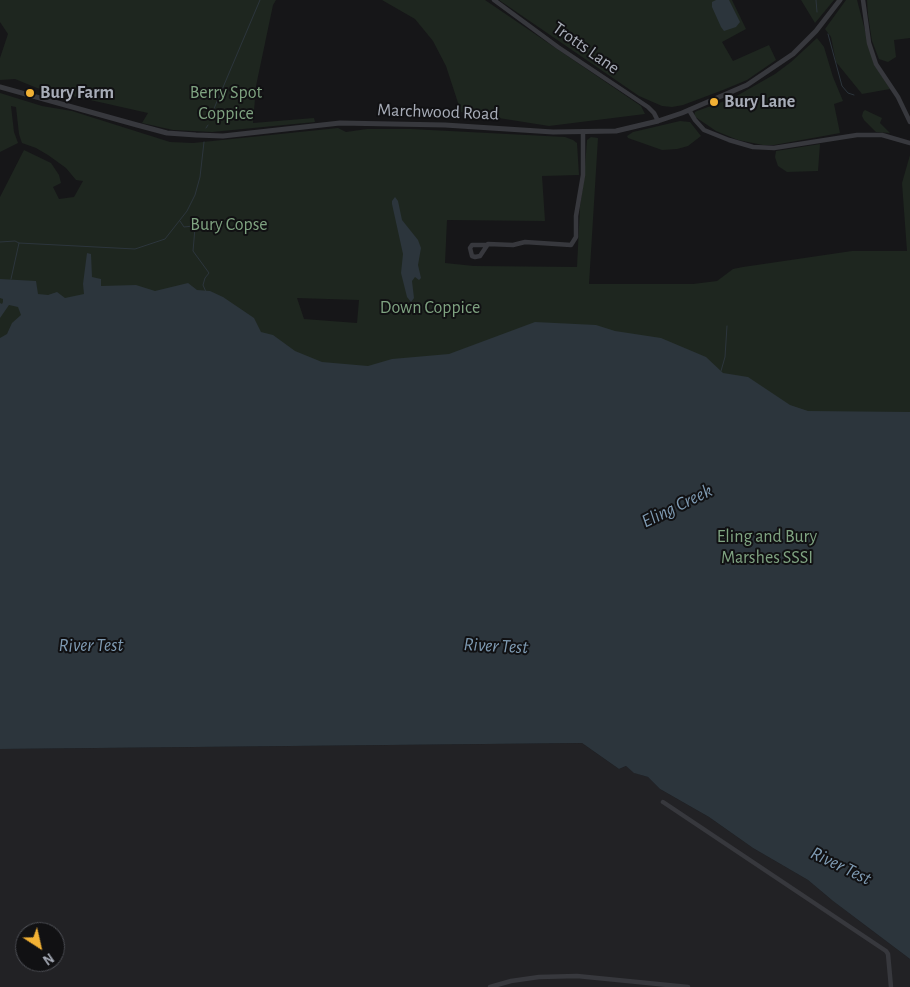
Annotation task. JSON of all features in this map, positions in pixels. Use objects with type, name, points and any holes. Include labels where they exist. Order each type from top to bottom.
[{"type":"street","name":"Trotts Lane","points":[[494,0],[558,47],[648,107],[654,112],[658,121]]},
{"type":"street","name":"Marchwood Road","points":[[0,87],[167,133],[223,136],[340,123],[444,125],[553,132],[616,130],[658,121],[740,89],[793,54],[816,31],[840,0]]},
{"type":"street","points":[[863,0],[869,43],[876,64],[898,97],[910,122]]},
{"type":"street","points":[[689,110],[704,130],[752,147],[774,148],[857,135],[882,135],[910,143]]},
{"type":"street","points":[[486,245],[514,245],[525,242],[571,245],[576,237],[576,216],[582,175],[583,132]]},
{"type":"street","points":[[663,802],[886,951],[888,954],[890,987]]},
{"type":"street","points":[[490,987],[511,981],[539,977],[577,976],[688,987]]},
{"type":"shaded area","points":[[582,743],[619,769],[626,766],[635,773],[648,777],[660,789],[709,817],[753,848],[808,880],[910,959],[910,987],[0,987],[0,749]]},
{"type":"green space","name":"Berry Spot Coppice","points":[[0,0],[276,0],[273,5],[256,86],[253,123],[314,118],[315,122],[212,132],[173,130],[142,123],[148,113],[37,88],[15,79],[0,80],[0,58],[8,34],[0,22]]},
{"type":"green space","points":[[382,0],[485,0],[641,106],[645,114],[549,126],[461,112],[446,66],[433,41],[415,19]]},
{"type":"green space","points":[[499,0],[732,0],[746,29],[722,42],[733,61],[769,45],[776,60],[747,80],[723,90],[683,105],[662,106],[639,96]]},
{"type":"green space","points":[[801,0],[834,0],[815,23]]},
{"type":"green space","points":[[846,0],[857,0],[874,64],[890,89],[862,94],[836,62],[831,37],[825,29]]},
{"type":"green space","points":[[867,0],[910,0],[910,38],[894,40],[896,57],[888,62],[879,59],[872,41]]},
{"type":"green space","points":[[817,38],[824,47],[843,101],[834,104],[840,133],[774,145],[763,145],[738,140],[716,131],[694,116],[695,112],[733,98],[775,74]]},
{"type":"green space","name":"Eling and Bury Marshes SSSI","points":[[0,93],[42,106],[72,111],[170,142],[193,143],[338,128],[346,132],[367,129],[411,129],[565,137],[577,143],[579,175],[542,176],[545,221],[447,220],[445,263],[474,266],[577,267],[580,206],[587,140],[591,137],[598,138],[589,284],[693,284],[717,281],[733,269],[743,267],[852,251],[907,251],[902,183],[910,155],[910,860],[0,397],[0,197],[24,150],[51,163],[59,175],[61,183],[53,187],[59,199],[74,197],[83,181],[76,180],[66,168],[48,155],[22,143],[16,107],[11,106],[14,132],[18,143],[0,152]],"holes":[[[297,298],[359,300],[357,323],[304,319]]]},
{"type":"green space","points":[[865,110],[882,118],[880,123],[890,133],[876,132],[862,116]]},
{"type":"green space","points":[[680,121],[690,122],[701,136],[688,146],[662,150],[627,136],[633,132]]},
{"type":"green space","points":[[820,144],[818,171],[787,172],[778,166],[775,157],[776,151]]},
{"type":"water","points":[[716,0],[729,0],[740,22],[736,27],[724,31],[721,27],[712,7],[712,2]]},
{"type":"water","points":[[395,197],[398,201],[402,220],[418,240],[421,248],[418,265],[421,278],[419,280],[415,277],[412,281],[414,298],[411,302],[407,297],[401,273],[403,254],[392,204]]},
{"type":"water","points":[[87,253],[91,254],[92,277],[101,279],[101,286],[136,285],[155,291],[188,283],[197,290],[210,291],[223,297],[254,318],[261,332],[273,335],[295,351],[322,362],[368,366],[392,359],[449,354],[535,322],[596,325],[615,331],[661,338],[706,357],[723,373],[748,377],[790,405],[808,411],[910,412],[910,959],[808,880],[753,848],[709,817],[660,789],[648,777],[634,773],[626,766],[619,769],[582,743],[0,749],[0,338],[7,334],[12,323],[21,315],[18,307],[9,305],[0,318],[0,303],[2,304],[3,299],[0,298],[0,279],[36,281],[38,294],[48,295],[57,292],[65,298],[84,294],[83,284]]},
{"type":"waterway","points":[[210,118],[260,0]]},
{"type":"waterway","points":[[816,0],[817,12]]},
{"type":"waterway","points":[[828,34],[842,86],[848,93],[854,95]]},
{"type":"waterway","points":[[11,279],[19,243],[135,249],[165,239],[187,211],[195,195],[200,177],[204,142]]},
{"type":"waterway","points":[[180,221],[184,227],[193,226],[195,228],[193,251],[209,273],[203,285],[206,292]]},
{"type":"waterway","points":[[0,242],[15,241],[19,243]]},
{"type":"waterway","points":[[721,371],[725,357],[727,326]]},
{"type":"place","name":"Bury Farm","points":[[30,93]]},
{"type":"place","name":"Bury Lane","points":[[714,102]]},
{"type":"park label","name":"Bury Copse","points":[[229,225]]},
{"type":"park label","name":"Down Coppice","points":[[430,308]]},
{"type":"water label","name":"Eling Creek","points":[[677,506]]},
{"type":"water label","name":"River Test","points":[[91,645]]},
{"type":"water label","name":"River Test","points":[[496,646]]},
{"type":"water label","name":"River Test","points":[[841,866]]}]
